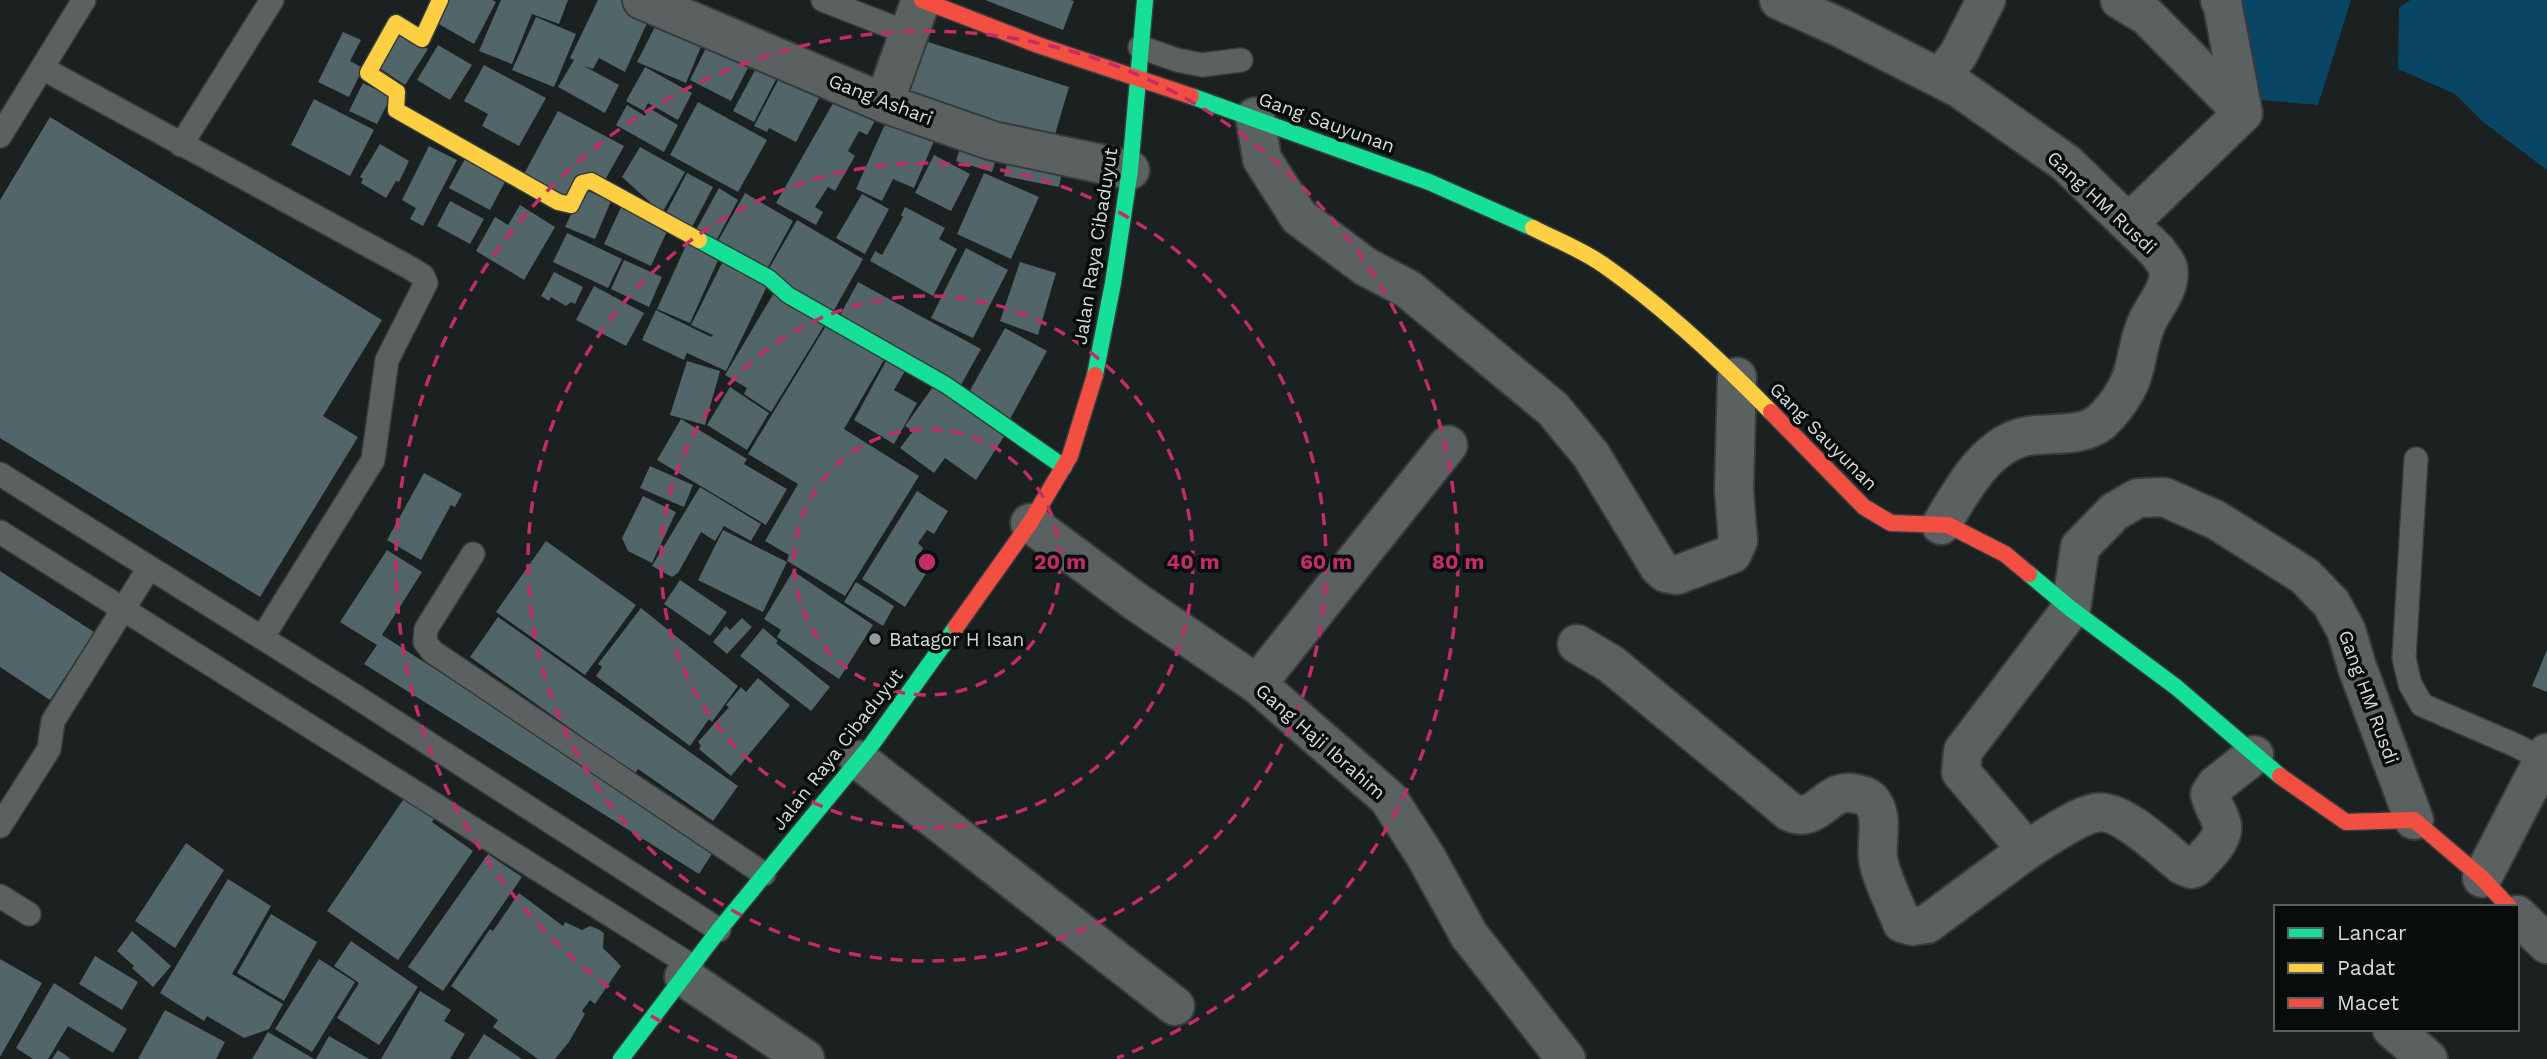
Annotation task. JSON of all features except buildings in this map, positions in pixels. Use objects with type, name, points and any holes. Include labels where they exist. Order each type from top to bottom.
[{"type":"street","points":[[440,0],[422,38],[396,23],[368,73],[397,92],[396,110],[558,202],[571,205],[582,183],[592,181],[769,278],[788,295],[946,386],[1064,467]]},
{"type":"street","name":"Gang Ashari","points":[[642,0],[884,103],[993,141],[1130,170]]},
{"type":"street","name":"Jalan Raya Cibaduyut","points":[[621,1059],[719,930],[859,760],[1030,523],[1064,467],[1098,364],[1130,170],[1145,0]]},
{"type":"street","name":"Gang HM Rusdi","points":[[1779,0],[1959,88],[2067,163],[2157,251],[2168,268],[2167,284],[2146,324],[2124,393],[2101,422],[2064,435],[2027,436],[2011,442],[1984,462],[1941,525]]},
{"type":"street","points":[[1940,78],[1958,55],[1986,0]]},
{"type":"street","points":[[2220,0],[2244,113]]},
{"type":"street","points":[[2139,5],[2244,113]]},
{"type":"street","points":[[884,103],[917,11]]},
{"type":"street","name":"Gang Sauyunan","points":[[917,11],[1038,45],[1255,117],[1429,182],[1603,264],[1666,313],[1737,377],[1864,507],[1891,523],[1948,525],[2005,554],[2071,609],[2176,687],[2254,755],[2346,822],[2414,820]]},
{"type":"street","points":[[2129,223],[2244,113]]},
{"type":"street","points":[[1255,117],[1262,159],[1299,217],[1366,267],[1408,289],[1553,409],[1591,454],[1659,567],[1666,573],[1677,575],[1732,554],[1736,549],[1738,541],[1734,490],[1737,377]]},
{"type":"street","points":[[1257,684],[1448,445]]},
{"type":"street","name":"Gang HM Rusdi","points":[[2071,609],[2080,547],[2115,512],[2138,498],[2164,497],[2216,520],[2305,576],[2332,603],[2346,630],[2357,667],[2414,820]]},
{"type":"street","name":"Gang Haji Ibrahim","points":[[1030,523],[1135,601],[1257,684],[1388,798],[1426,858],[1469,935],[1566,1059]]},
{"type":"street","points":[[2027,850],[1961,772],[1960,762],[1963,751],[2071,609]]},
{"type":"street","points":[[1577,644],[1611,664],[1790,811],[1807,816],[1847,791],[1869,797],[1876,807],[1878,819],[1878,860],[1902,923],[1912,926],[1927,924],[2027,850],[2095,812],[2119,817],[2182,865],[2192,869],[2196,867],[2218,841],[2222,832],[2222,824],[2210,794],[2216,785],[2254,755]]},
{"type":"street","points":[[2482,878],[2544,756]]},
{"type":"street","points":[[859,760],[1175,1006]]},
{"type":"street","points":[[2414,820],[2482,878],[2508,905]]},
{"type":"street","points":[[2519,917],[2547,944]]},
{"type":"street","points":[[688,971],[805,1059]]},
{"type":"street","points":[[2394,1031],[2428,1059]]},
{"type":"lane","points":[[0,136],[84,0]]},
{"type":"lane","points":[[181,145],[272,0]]},
{"type":"lane","points":[[823,0],[917,11]]},
{"type":"lane","points":[[1140,47],[1177,60],[1202,65],[1241,61]]},
{"type":"lane","points":[[42,68],[412,269],[423,276],[426,283],[387,360],[373,460],[262,638]]},
{"type":"lane","points":[[2416,459],[2404,658],[2410,684],[2421,705],[2544,756]]},
{"type":"lane","points":[[0,474],[719,930]]},
{"type":"lane","points":[[0,532],[688,971]]},
{"type":"lane","points":[[473,554],[426,629],[425,642],[433,652],[764,874]]},
{"type":"lane","points":[[0,826],[49,749],[53,721],[149,568]]},
{"type":"lane","points":[[0,897],[29,914]]},
{"type":"water","points":[[2233,0],[2351,0],[2318,105],[2261,100]]},
{"type":"water","points":[[2410,0],[2547,0],[2547,170],[2483,122],[2455,94],[2398,69],[2399,8]]},
{"type":"traffic: fast","points":[[1095,375],[1113,283],[1130,170],[1145,0]]},
{"type":"traffic: fast","points":[[1191,96],[1429,182],[1533,228]]},
{"type":"traffic: fast","points":[[699,240],[769,278],[788,295],[946,385],[1064,467]]},
{"type":"traffic: fast","points":[[2029,574],[2071,609],[2176,687],[2280,776]]},
{"type":"traffic: fast","points":[[621,1059],[719,930],[872,744],[956,627]]},
{"type":"traffic: slow","points":[[440,0],[422,39],[396,23],[368,73],[397,92],[396,110],[558,202],[571,205],[582,183],[591,181],[699,240]]},
{"type":"traffic: slow","points":[[1533,228],[1588,255],[1649,299],[1691,335],[1771,412]]},
{"type":"traffic: jam","points":[[922,0],[1038,45],[1191,96]]},
{"type":"traffic: jam","points":[[956,627],[1030,523],[1070,456],[1095,375]]},
{"type":"traffic: jam","points":[[1771,412],[1864,507],[1891,523],[1948,525],[2005,554],[2029,574]]},
{"type":"traffic: jam","points":[[2280,776],[2346,822],[2414,820],[2482,878],[2507,905]]},
{"type":"place","name":"Batagor H Isan","points":[[875,639]]}]
